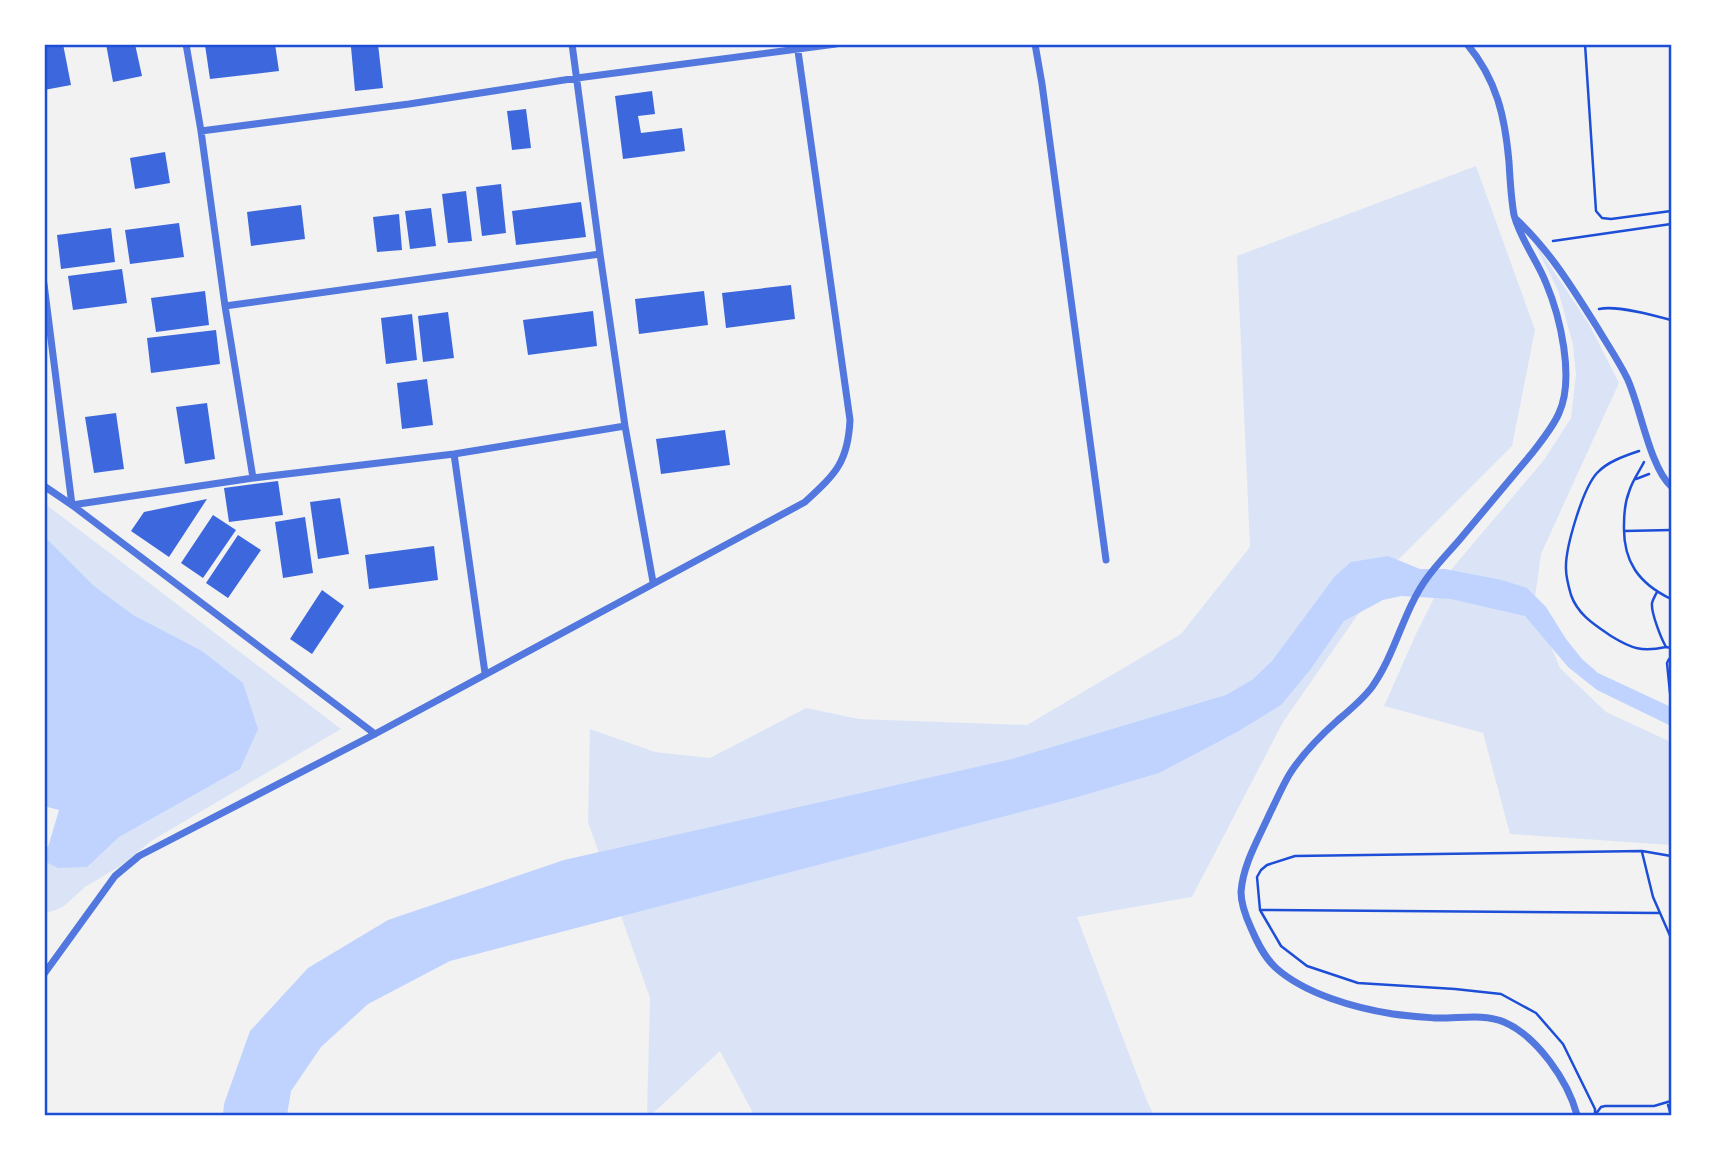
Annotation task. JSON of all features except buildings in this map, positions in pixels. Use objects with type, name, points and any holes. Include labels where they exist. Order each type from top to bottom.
[{"type":"street","points":[[186,44],[253,478]]},
{"type":"street","points":[[572,44],[625,426],[653,582]]},
{"type":"street","points":[[201,131],[409,104],[798,46],[836,44]]},
{"type":"street","points":[[1035,44],[1106,561]]},
{"type":"street","points":[[1467,44],[1493,83],[1504,123],[1515,217],[1546,283],[1558,325],[1565,370],[1565,391],[1560,412],[1533,452],[1426,579],[1408,611],[1383,672],[1369,691],[1326,731],[1294,766],[1247,863],[1241,898],[1257,944],[1289,978],[1340,1002],[1366,1009],[1436,1018],[1492,1018],[1505,1022],[1541,1051],[1559,1074],[1577,1115]]},
{"type":"street","points":[[44,974],[115,876],[139,856],[375,734],[805,502],[829,480],[847,450],[850,420],[798,46]]},
{"type":"street","points":[[1515,217],[1563,273],[1629,382],[1655,460],[1671,486]]},
{"type":"street","points":[[225,306],[600,254]]},
{"type":"street","points":[[44,284],[72,505]]},
{"type":"street","points":[[72,505],[253,478],[454,454],[625,426]]},
{"type":"street","points":[[454,454],[485,673]]},
{"type":"street","points":[[44,486],[375,734]]},
{"type":"path","points":[[1585,44],[1596,211],[1602,218],[1611,219],[1671,211]]},
{"type":"path","points":[[1540,243],[1671,224]]},
{"type":"path","points":[[1587,311],[1605,308],[1671,320]]},
{"type":"path","points":[[1648,448],[1620,457],[1597,473],[1584,494],[1571,536],[1566,569],[1572,597],[1587,621],[1629,647],[1651,650],[1671,648]]},
{"type":"path","points":[[1633,480],[1628,494],[1623,542],[1629,561],[1644,581],[1657,592],[1671,598]]},
{"type":"path","points":[[1624,531],[1671,530]]},
{"type":"path","points":[[1657,592],[1652,601],[1653,609],[1666,647]]},
{"type":"path","points":[[1670,693],[1667,663],[1671,658]]},
{"type":"path","points":[[1642,851],[1653,897],[1671,938]]},
{"type":"path","points":[[1595,1114],[1563,1044],[1536,1013],[1501,995],[1455,989],[1358,983],[1307,966],[1281,946],[1260,910],[1257,877],[1267,865],[1295,856],[1642,851],[1671,856]]},
{"type":"path","points":[[1260,910],[1660,913]]},
{"type":"path","points":[[1595,1114],[1605,1106],[1654,1106],[1669,1102],[1671,1115]]},
{"type":"shaded area","points":[[1476,166],[1535,330],[1512,446],[1391,567],[1283,722],[1192,897],[1077,917],[1154,1115],[754,1115],[720,1051],[651,1115],[647,1115],[650,998],[588,822],[590,729],[655,752],[710,758],[806,708],[859,719],[1027,725],[1181,634],[1250,547],[1237,256]]},
{"type":"shaded area","points":[[1532,239],[1589,324],[1619,383],[1541,554],[1534,605],[1560,668],[1606,712],[1671,742],[1671,845],[1510,834],[1483,733],[1384,706],[1444,578],[1544,460],[1571,418],[1576,374],[1573,345],[1558,290]]},
{"type":"shaded area","points":[[44,503],[341,729],[151,841],[122,865],[85,887],[63,907],[44,914]]},
{"type":"water","points":[[44,536],[94,586],[133,615],[202,651],[243,683],[258,729],[240,769],[119,837],[87,867],[58,868],[44,861]]},
{"type":"water","points":[[1388,556],[1420,569],[1445,569],[1502,580],[1527,588],[1546,607],[1582,659],[1598,673],[1671,707],[1671,726],[1597,690],[1568,667],[1525,616],[1451,599],[1401,596],[1383,600],[1344,621],[1310,670],[1281,705],[1237,732],[1159,773],[1074,798],[450,961],[368,1004],[321,1047],[291,1091],[287,1115],[223,1115],[224,1104],[250,1031],[308,968],[388,920],[564,860],[1012,759],[1226,695],[1252,680],[1272,661],[1335,576],[1351,562]]},
{"type":"pier","points":[[44,806],[59,810],[48,847],[44,846]]}]
